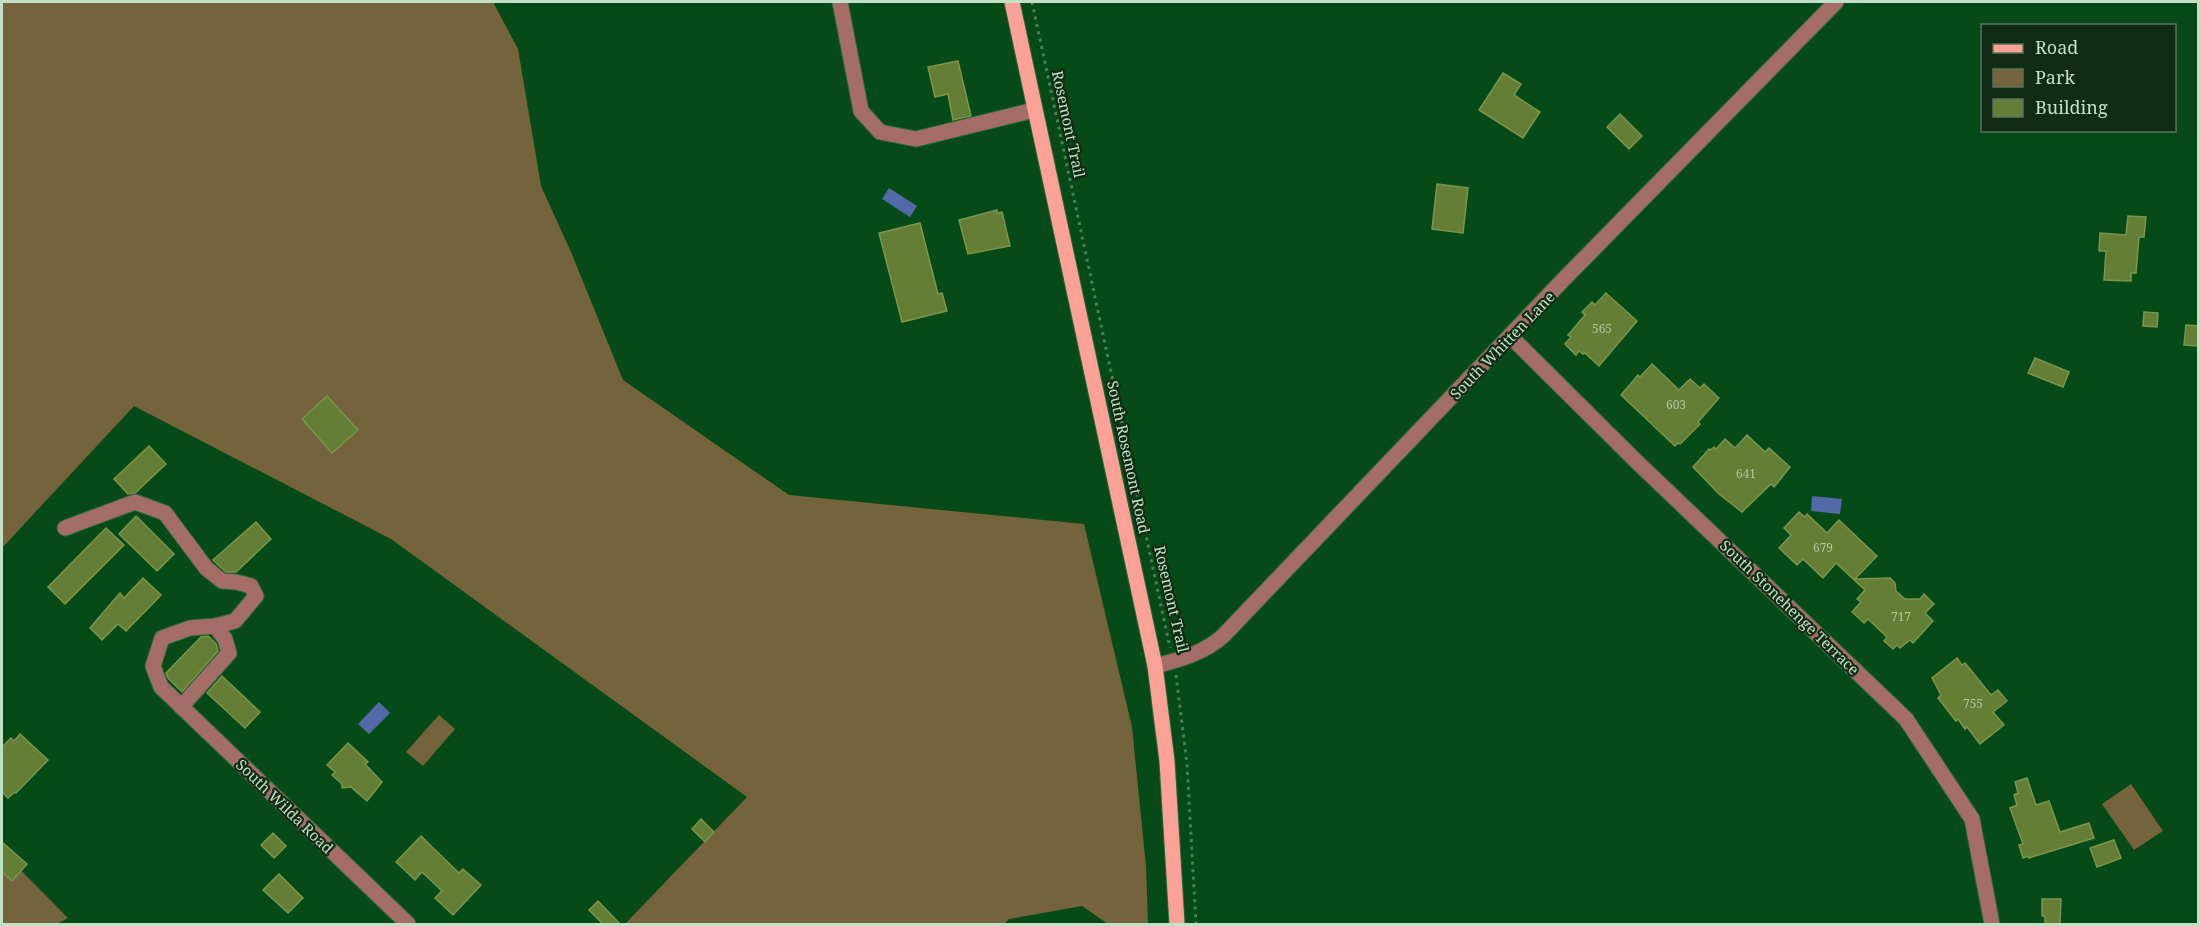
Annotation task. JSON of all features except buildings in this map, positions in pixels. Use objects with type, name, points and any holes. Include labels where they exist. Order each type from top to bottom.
[{"type":"main road","name":"South Rosemont Road","points":[[1012,2],[1155,666],[1167,761],[1177,924]]},
{"type":"street","points":[[840,2],[861,111],[880,132],[916,138],[1034,110]]},
{"type":"street","name":"South Whitten Lane","points":[[1155,666],[1209,647],[1223,636],[1510,336],[1836,2]]},
{"type":"street","name":"South Stonehenge Terrace","points":[[1510,336],[1635,460],[1906,719],[1972,819],[1992,924]]},
{"type":"street","points":[[64,528],[135,502],[165,513],[206,568],[222,581],[251,586],[256,596],[236,621],[215,626],[225,639],[229,653],[181,707]]},
{"type":"street","name":"South Wilda Road","points":[[215,626],[190,628],[162,638],[153,666],[161,687],[408,924]]},
{"type":"path","name":"Rosemont Trail","points":[[1032,2],[1174,661],[1187,764],[1196,924]]},
{"type":"green space","points":[[2,2],[493,2],[518,49],[541,186],[571,252],[623,380],[789,495],[1084,524],[1132,727],[1146,866],[1148,924],[1108,924],[1082,906],[1009,919],[1004,924],[625,924],[747,797],[391,539],[134,406],[2,548]]},
{"type":"green space","points":[[439,715],[455,729],[423,766],[406,752]]},
{"type":"green space","points":[[2131,784],[2163,831],[2134,850],[2102,804]]},
{"type":"green space","points":[[2,851],[68,918],[57,924],[2,924]]},
{"type":"water","points":[[889,188],[917,206],[910,217],[882,199]]},
{"type":"water","points":[[1812,496],[1842,499],[1840,514],[1811,511]]},
{"type":"water","points":[[379,702],[390,713],[369,734],[358,724]]}]
